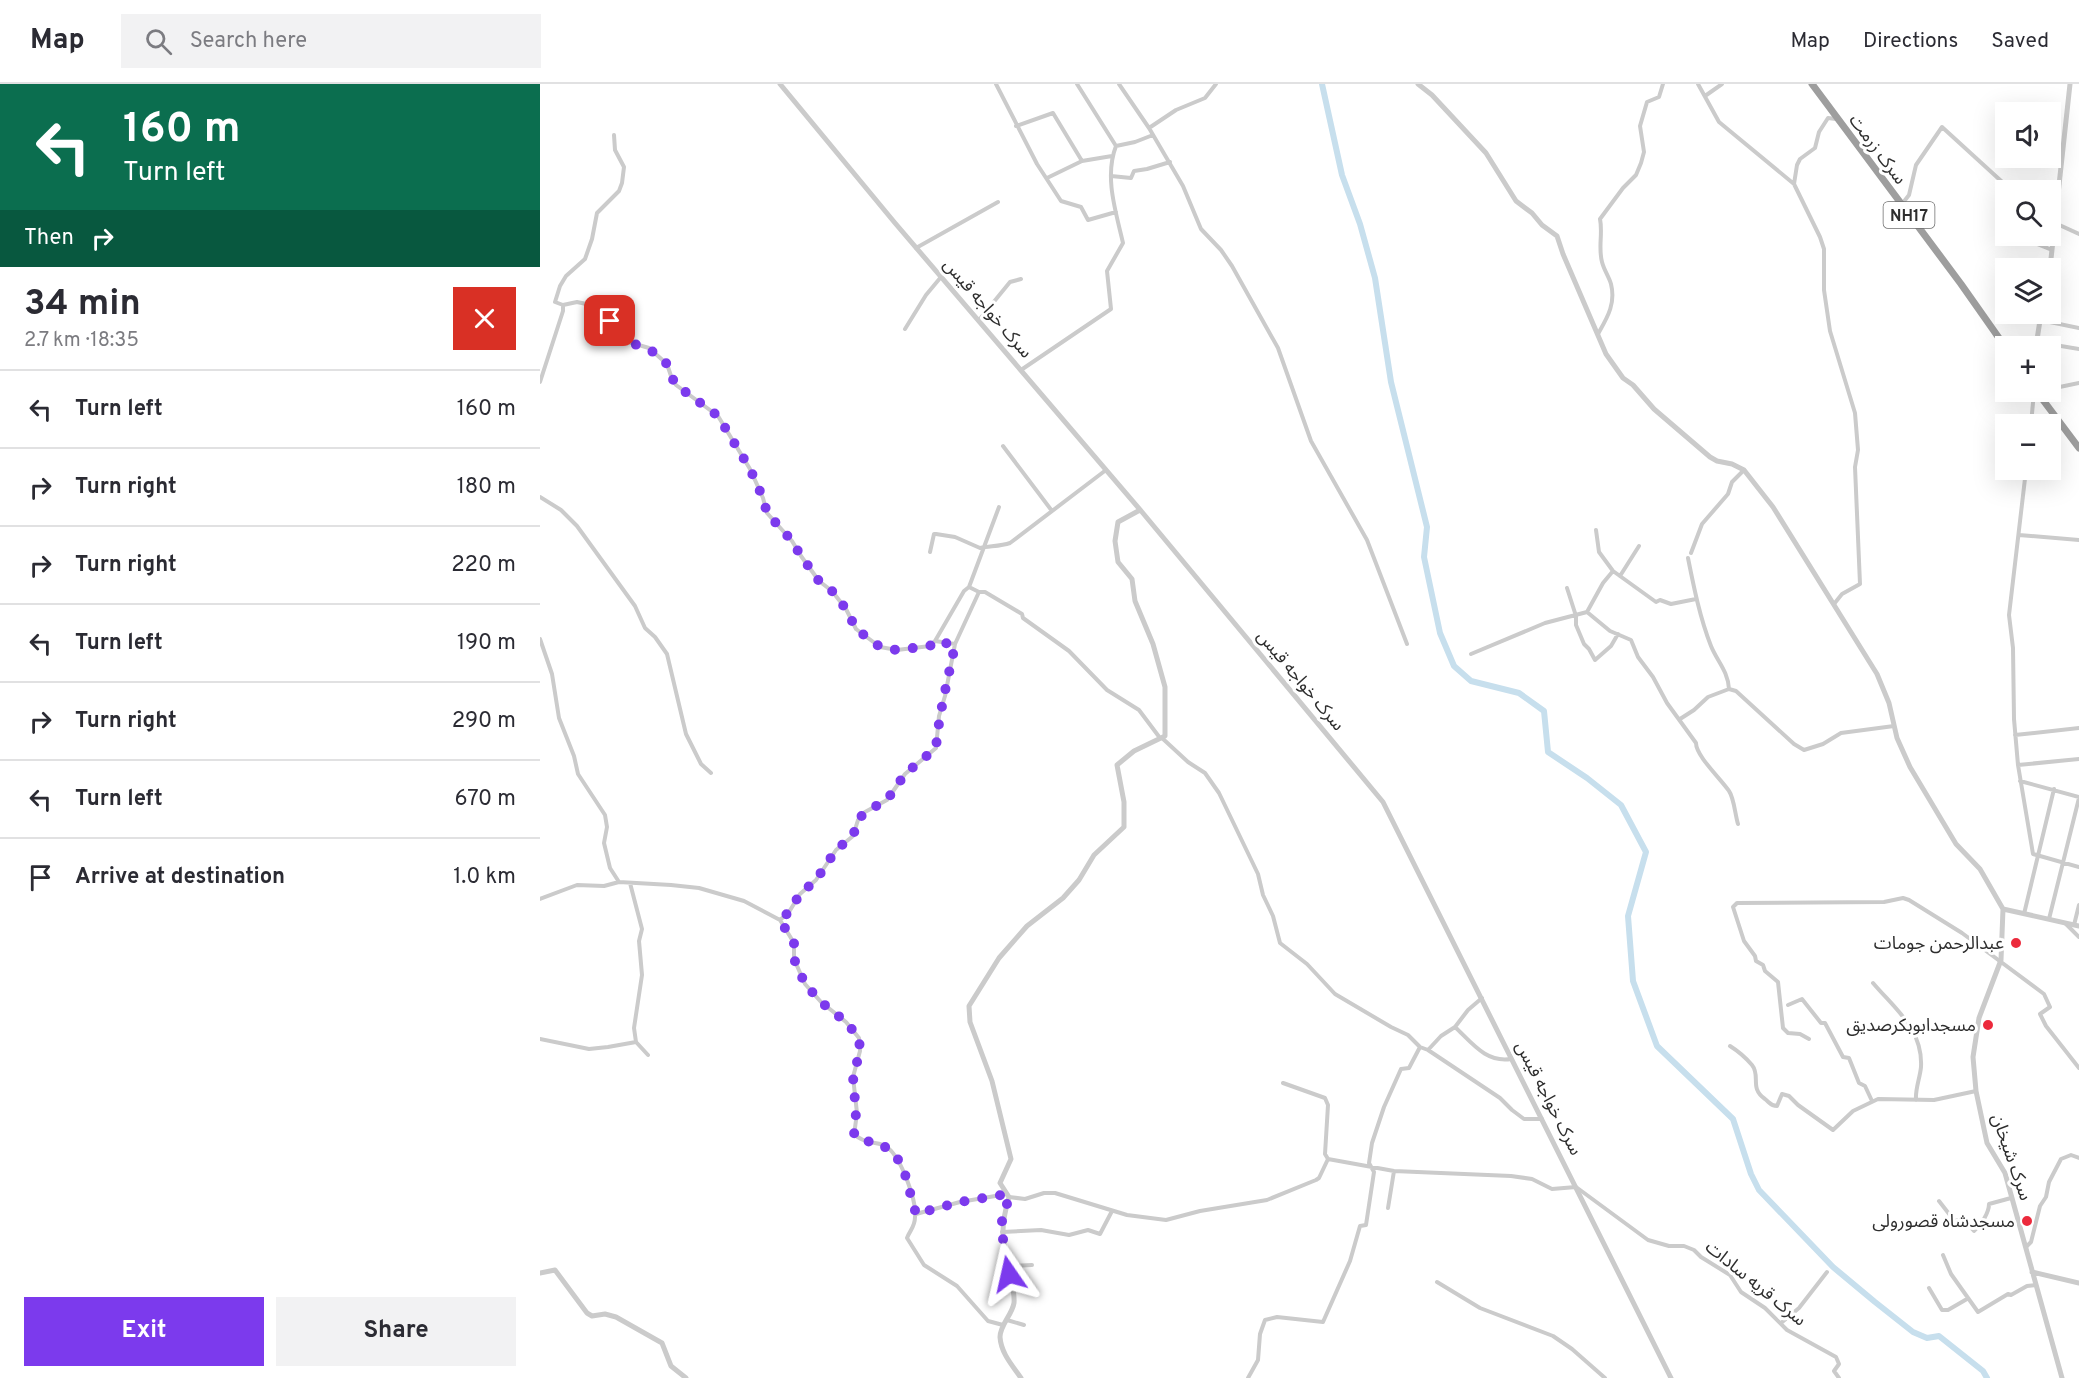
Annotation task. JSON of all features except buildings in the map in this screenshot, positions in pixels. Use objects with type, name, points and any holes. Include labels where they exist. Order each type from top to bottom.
[{"type":"highway","name":"سرک زرمت","points":[[1812,84],[1997,336]]},
{"type":"highway","points":[[2045,402],[2079,448]]},
{"type":"street","name":"سرک خواجه قیس","points":[[780,84],[1383,802],[1671,1378]]},
{"type":"street","points":[[996,84],[1037,164],[1061,201],[1081,207],[1089,220],[1116,212]]},
{"type":"street","points":[[1077,84],[1116,146]]},
{"type":"street","points":[[1119,84],[1170,162],[1201,229],[1221,250],[1232,266],[1278,348],[1311,441],[1366,540],[1407,644]]},
{"type":"street","points":[[1149,128],[1176,110],[1204,98],[1216,84]]},
{"type":"street","points":[[1418,84],[1486,153],[1516,201],[1557,236],[1606,354],[1623,378],[1633,385],[1654,409],[1710,457],[1744,470],[1773,507],[1877,674],[1910,767],[1956,844],[1980,869],[2003,909],[2077,926],[2079,906]]},
{"type":"street","points":[[1598,334],[1611,309],[1613,298],[1611,285],[1602,262],[1600,219],[1623,188],[1636,175],[1644,152],[1640,126],[1647,102],[1659,97],[1663,84]]},
{"type":"street","points":[[1698,84],[1719,122],[1792,182],[1824,249],[1824,290],[1828,321],[1855,413],[1858,450],[1855,467],[1860,584],[1842,594],[1834,604]]},
{"type":"street","points":[[1705,96],[1722,84]]},
{"type":"street","points":[[2057,180],[2070,84]]},
{"type":"street","points":[[1016,126],[1053,113],[1082,161]]},
{"type":"street","points":[[1792,182],[1800,159],[1815,148],[1821,128],[1828,118],[1837,119]]},
{"type":"street","points":[[1901,204],[1909,195],[1916,165],[1942,127],[2000,180]]},
{"type":"street","points":[[614,135],[615,150],[624,167],[622,183],[619,190],[597,213],[585,259],[566,276],[555,302],[563,305],[577,302],[591,305],[607,317],[625,341],[649,348],[668,364],[676,385],[718,416],[750,469],[767,513],[792,541],[819,581],[832,591],[846,609],[856,629],[880,647],[897,650],[930,646],[969,586],[999,507]]},
{"type":"street","points":[[1116,146],[1153,135]]},
{"type":"street","points":[[1021,370],[1111,309],[1107,271],[1123,243],[1110,189],[1112,156],[1116,146]]},
{"type":"street","points":[[1047,178],[1082,161],[1112,156]]},
{"type":"street","points":[[1111,176],[1131,178],[1134,171],[1147,170],[1170,162]]},
{"type":"street","points":[[916,248],[998,202]]},
{"type":"street","points":[[2061,225],[2079,234]]},
{"type":"street","points":[[2042,246],[2052,250]]},
{"type":"street","points":[[2051,258],[2052,246]]},
{"type":"street","points":[[905,329],[926,295],[941,277]]},
{"type":"street","points":[[979,320],[1010,282],[1021,279]]},
{"type":"street","points":[[540,382],[563,305]]},
{"type":"street","points":[[2061,323],[2079,328]]},
{"type":"street","points":[[2061,347],[2079,349]]},
{"type":"street","points":[[2061,387],[2079,383]]},
{"type":"street","points":[[1003,446],[1052,511]]},
{"type":"street","points":[[930,552],[934,534],[955,537],[981,548],[1010,543],[1106,470]]},
{"type":"street","points":[[1691,553],[1702,524],[1728,494],[1732,482],[1744,470]]},
{"type":"street","points":[[2025,480],[2009,615],[2013,648],[2015,735],[2020,781],[2033,854],[2079,867]]},
{"type":"street","points":[[540,497],[561,510],[577,526],[635,606],[645,628],[655,637],[667,654],[686,734],[701,764],[711,773]]},
{"type":"street","points":[[1021,1378],[1004,1351],[1000,1335],[1014,1299],[1002,1232],[1002,1221],[1008,1196],[1000,1183],[1011,1158],[992,1081],[970,1022],[969,1006],[999,958],[1027,926],[1063,898],[1094,855],[1124,827],[1124,802],[1118,765],[1134,751],[1164,736],[1165,687],[1153,644],[1135,601],[1132,579],[1118,562],[1115,541],[1118,522],[1140,510]]},
{"type":"street","points":[[1596,530],[1599,552],[1613,571],[1656,602],[1660,600],[1671,604],[1696,599]]},
{"type":"street","points":[[2019,535],[2079,540]]},
{"type":"street","points":[[1620,576],[1639,546]]},
{"type":"street","points":[[1688,558],[1696,599],[1712,648],[1728,679],[1729,689]]},
{"type":"street","points":[[1471,654],[1545,624],[1587,612],[1603,583],[1613,571]]},
{"type":"street","points":[[969,586],[979,592],[985,592],[1022,614],[1023,618],[1069,651],[1107,690],[1139,710],[1161,738],[1188,762],[1205,773],[1219,793],[1258,874],[1263,896],[1273,916],[1280,943],[1307,964],[1335,994],[1408,1035],[1420,1047],[1500,1098],[1524,1119],[1542,1119]]},
{"type":"street","points":[[1567,588],[1576,616],[1576,625],[1584,645],[1595,660],[1611,646],[1618,634]]},
{"type":"street","points":[[780,920],[789,912],[800,894],[816,880],[836,850],[853,836],[858,820],[865,812],[887,800],[905,774],[936,748],[939,716],[955,645],[979,592]]},
{"type":"street","points":[[1587,612],[1610,631],[1631,640],[1638,657],[1696,743],[1701,756],[1731,793],[1738,824]]},
{"type":"street","points":[[540,639],[552,674],[559,718],[574,756],[578,774],[605,815],[607,826],[604,843],[610,868],[619,882]]},
{"type":"street","points":[[935,641],[955,645]]},
{"type":"street","points":[[1680,719],[1695,710],[1708,697],[1729,689],[1736,691],[1799,749],[1811,748],[1841,734],[1894,726]]},
{"type":"street","points":[[2015,735],[2079,728]]},
{"type":"street","points":[[2018,765],[2079,759]]},
{"type":"street","points":[[2020,781],[2079,797],[2048,920]]},
{"type":"street","points":[[2024,914],[2054,789]]},
{"type":"street","points":[[540,899],[577,885],[604,886],[619,882],[671,885],[699,888],[744,901],[780,920],[794,943],[794,959],[805,984],[821,1002],[846,1022],[859,1038],[860,1051],[853,1077],[856,1113],[854,1135],[865,1141],[880,1143],[895,1155],[903,1167],[916,1214],[913,1230],[907,1238],[918,1257],[927,1267],[957,1286],[988,1321],[1024,1325]]},
{"type":"street","points":[[630,884],[642,929],[639,941],[642,975],[634,1028],[636,1042],[648,1055]]},
{"type":"street","points":[[1809,1039],[1800,1034],[1788,1033],[1783,1028],[1778,982],[1765,971],[1763,965],[1755,961],[1755,956],[1744,941],[1733,907],[1737,903],[1884,902],[1904,898],[1962,933],[2044,994],[2050,1007],[2040,1014],[2046,1026],[2079,1068]]},
{"type":"street","name":"سرک شیخان","points":[[2003,909],[2001,960],[1979,1018],[1973,1057],[1976,1091],[1987,1143],[2005,1173],[2062,1378]]},
{"type":"street","points":[[2065,923],[2079,937]]},
{"type":"street","points":[[1873,983],[1885,998],[1896,1005],[1918,1040],[1921,1066],[1916,1100]]},
{"type":"street","points":[[1428,1050],[1441,1036],[1455,1027],[1468,1010],[1482,998]]},
{"type":"street","points":[[1788,1005],[1802,999],[1821,1023],[1825,1023],[1843,1057],[1849,1058],[1859,1083],[1864,1086],[1872,1101]]},
{"type":"street","points":[[1455,1027],[1485,1056],[1494,1059],[1512,1058]]},
{"type":"street","points":[[540,1039],[589,1049],[636,1042]]},
{"type":"street","points":[[1730,1046],[1753,1065],[1757,1094],[1773,1106],[1779,1105],[1782,1094],[1789,1096],[1833,1130],[1853,1111],[1878,1099],[1934,1100],[1976,1091]]},
{"type":"street","points":[[1248,1378],[1258,1360],[1260,1334],[1265,1320],[1277,1317],[1323,1322],[1350,1261],[1359,1226],[1366,1225],[1374,1172],[1369,1162],[1372,1143],[1384,1107],[1401,1069],[1409,1068],[1420,1047]]},
{"type":"street","points":[[1283,1083],[1325,1098],[1328,1105],[1325,1154],[1328,1159],[1394,1171],[1511,1176],[1532,1179],[1552,1189],[1576,1187]]},
{"type":"street","points":[[2026,1248],[2031,1242],[2040,1206],[2046,1197],[2054,1171],[2061,1159],[2071,1155],[2079,1158]]},
{"type":"street","points":[[916,1214],[960,1202],[1008,1196],[1025,1198],[1044,1193],[1055,1193],[1126,1215],[1166,1220],[1200,1211],[1267,1200],[1319,1178],[1328,1159]]},
{"type":"street","points":[[1388,1208],[1394,1171]]},
{"type":"street","name":"سرک قریه سادات","points":[[1576,1187],[1648,1240],[1694,1250],[1730,1275],[1741,1292],[1765,1308],[1787,1330],[1836,1357],[1839,1364],[1834,1371],[1839,1378]]},
{"type":"street","points":[[1939,1200],[1953,1219],[1963,1219],[1974,1231],[1989,1209],[1989,1204],[2011,1198]]},
{"type":"street","points":[[1002,1232],[1041,1230],[1069,1235],[1088,1230],[1100,1234],[1112,1211]]},
{"type":"street","points":[[1943,1255],[1967,1299],[1978,1312],[2008,1294],[2011,1295],[2027,1286],[2036,1285]]},
{"type":"street","points":[[1008,1266],[1032,1265]]},
{"type":"street","points":[[540,1273],[555,1270],[587,1313],[592,1316],[605,1314],[616,1317],[662,1343],[671,1366],[686,1378]]},
{"type":"street","points":[[1781,1323],[1798,1308],[1827,1272]]},
{"type":"street","points":[[2032,1272],[2079,1283]]},
{"type":"street","points":[[1437,1282],[1480,1308],[1553,1336],[1572,1349],[1605,1378]]},
{"type":"street","points":[[1929,1288],[1942,1310],[1948,1310],[1967,1299]]},
{"type":"waterway","points":[[1322,84],[1342,175],[1360,224],[1375,278],[1391,382],[1427,527],[1424,557],[1440,633],[1454,666],[1471,681],[1519,693],[1544,711],[1548,752],[1587,778],[1621,805],[1646,852],[1628,916],[1633,981],[1657,1046],[1733,1119],[1751,1174],[1759,1190],[1833,1267],[1875,1302],[1913,1332],[1927,1338],[1939,1336],[1983,1371],[1987,1378]]},
{"type":"place","name":"عبدالرحمن جومات","points":[[2016,943]]},
{"type":"place","name":"مسجدابوبکرصدیق","points":[[1988,1025]]},
{"type":"place","name":"مسجدشاه قصورولی","points":[[2027,1221]]},
{"type":"route","points":[[610,321],[625,341],[649,348],[668,364],[676,385],[718,416],[750,469],[767,513],[792,541],[819,581],[832,591],[851,616],[856,629],[864,637],[880,647],[897,650],[930,646],[935,641],[955,645],[939,716],[936,748],[905,774],[887,800],[865,812],[858,820],[853,836],[836,850],[816,880],[800,894],[789,912],[780,920],[794,943],[794,959],[805,984],[821,1002],[846,1022],[859,1038],[860,1051],[853,1077],[856,1106],[854,1135],[865,1141],[880,1143],[895,1155],[903,1167],[916,1214],[960,1202],[1007,1194],[1009,1197],[1002,1221],[1009,1274]]}]
